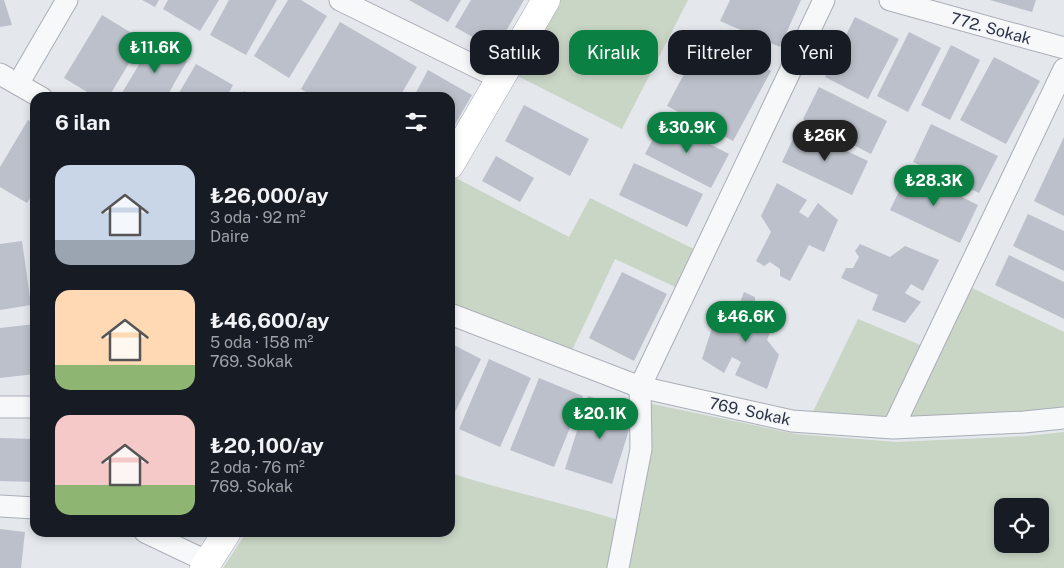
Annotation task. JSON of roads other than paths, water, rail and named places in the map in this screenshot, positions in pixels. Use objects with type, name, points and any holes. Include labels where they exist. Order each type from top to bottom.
[{"type":"main road","points":[[455,157],[546,0]]},
{"type":"main road","points":[[206,565],[224,537]]},
{"type":"street","points":[[32,92],[9,79],[67,0]]},
{"type":"street","points":[[340,0],[501,79]]},
{"type":"street","points":[[618,568],[641,448],[640,387],[824,0]]},
{"type":"street","name":"772. Sokak","points":[[890,0],[1064,48]]},
{"type":"street","points":[[893,428],[1064,69]]},
{"type":"street","name":"769. Sokak","points":[[455,316],[640,387],[792,420],[893,428],[1024,422],[1064,418]]},
{"type":"street","points":[[0,407],[30,407]]},
{"type":"street","points":[[0,506],[30,508]]},
{"type":"street","points":[[155,537],[206,565]]}]
